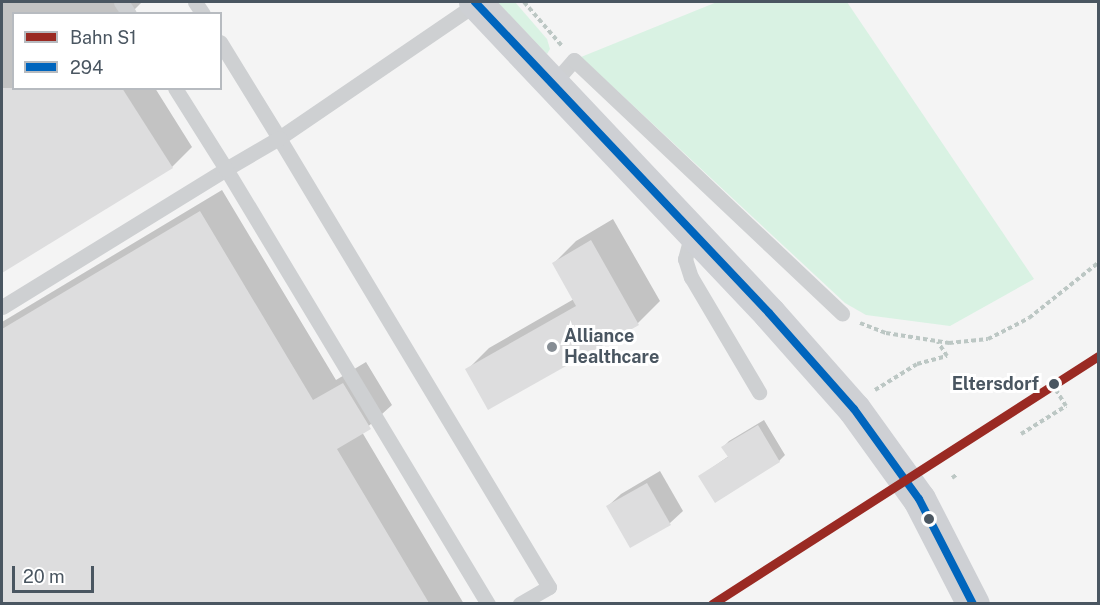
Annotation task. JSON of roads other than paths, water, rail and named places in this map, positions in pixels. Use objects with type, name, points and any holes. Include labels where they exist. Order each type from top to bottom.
[{"type":"main road","points":[[476,2],[769,313],[885,448],[919,499],[973,603]]},
{"type":"lane","points":[[2,306],[279,138],[476,2]]},
{"type":"lane","points":[[222,45],[549,586],[520,603]]},
{"type":"lane","points":[[552,85],[574,60],[842,313]]},
{"type":"lane","points":[[177,90],[488,603]]},
{"type":"lane","points":[[692,233],[685,259],[691,277],[759,392]]},
{"type":"rail line","name":"S1","points":[[712,604],[1098,356]]},
{"type":"place","name":"Alliance Healthcare","points":[[552,347]]},
{"type":"place","name":"Eltersdorf","points":[[1054,384]]}]
